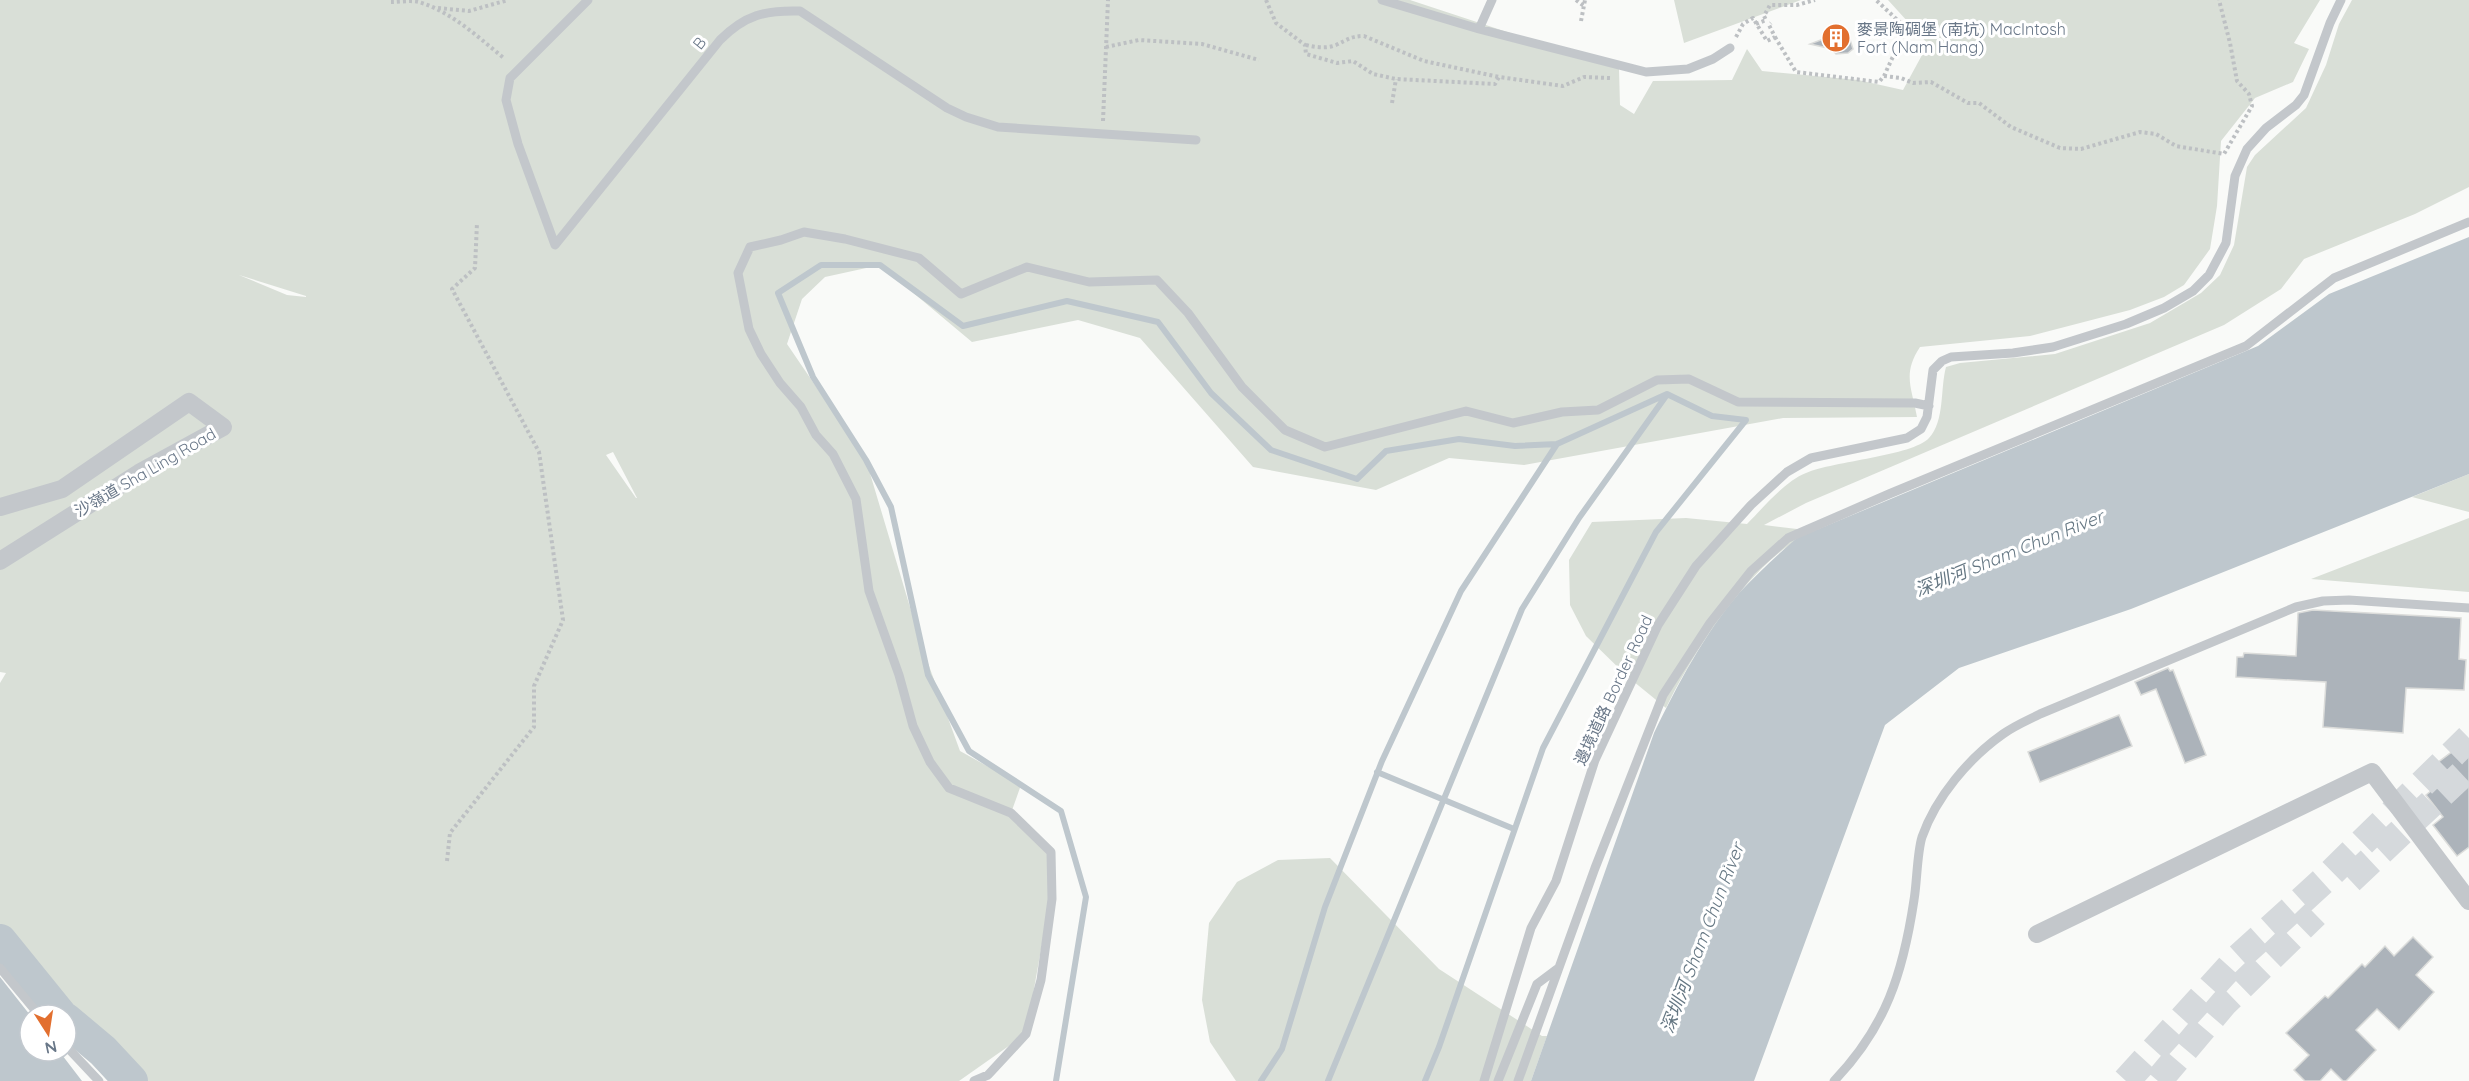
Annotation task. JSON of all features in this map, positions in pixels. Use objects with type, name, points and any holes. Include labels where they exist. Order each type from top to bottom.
[{"type":"street","name":"沙嶺道 Sha Ling Road","points":[[0,507],[62,489],[189,402],[223,427],[139,473],[0,561]]},
{"type":"street","points":[[2037,934],[2372,772],[2469,901]]},
{"type":"lane","name":"B","points":[[588,0],[510,78],[506,100],[518,144],[555,245],[720,40],[744,20],[777,10],[800,11],[947,108],[998,127],[1196,140]]},
{"type":"lane","points":[[1382,0],[1479,29],[1646,72],[1688,69],[1713,59],[1730,48]]},
{"type":"lane","points":[[1479,29],[1492,0]]},
{"type":"lane","name":"邊境道路 Border Road","points":[[1484,1081],[1531,928],[1557,881],[1595,760],[1658,625],[1696,566],[1751,505],[1786,472],[1810,458],[1907,438],[1921,429],[1927,417],[1933,370],[1942,361],[1951,357],[2013,353],[2053,347],[2126,324],[2164,308],[2193,291],[2209,275],[2226,243],[2235,176],[2247,149],[2266,128],[2296,105],[2304,95],[2330,23],[2341,0]]},
{"type":"lane","points":[[1518,1081],[1557,968],[1664,695],[1710,623],[1751,571],[1788,538],[2246,346],[2334,278],[2469,222]]},
{"type":"lane","points":[[974,1081],[988,1075],[1026,1034],[1041,980],[1052,899],[1051,852],[1011,813],[949,788],[930,762],[913,726],[899,675],[869,591],[856,500],[833,454],[816,435],[801,407],[780,383],[761,354],[750,329],[738,273],[750,247],[804,232],[845,239],[919,258],[961,294],[1027,267],[1089,282],[1157,280],[1188,313],[1242,387],[1285,430],[1325,447],[1466,411],[1513,423],[1562,412],[1598,410],[1657,380],[1689,379],[1738,402],[1915,403],[1929,406]]},
{"type":"lane","points":[[1834,1081],[1855,1059],[1884,1014],[1898,976],[1911,922],[1922,839],[1934,811],[1952,784],[1974,759],[2004,733],[2040,714],[2296,607],[2323,601],[2349,600],[2469,608]]},
{"type":"lane","points":[[0,968],[29,1003]]},
{"type":"lane","points":[[1498,1081],[1537,984],[1557,968]]},
{"type":"lane","points":[[78,1059],[99,1081]]},
{"type":"path","points":[[434,8],[469,11],[508,0]]},
{"type":"path","points":[[1103,122],[1108,0]]},
{"type":"path","points":[[1266,0],[1276,23],[1305,45],[1325,47],[1336,45],[1354,36],[1364,36],[1424,61],[1499,77],[1563,86],[1584,77],[1618,78]]},
{"type":"path","points":[[1576,0],[1584,6]]},
{"type":"path","points":[[1581,21],[1585,0]]},
{"type":"path","points":[[1756,24],[1766,20],[1764,16],[1770,5],[1797,5],[1815,0]]},
{"type":"path","points":[[1771,23],[1768,25],[1796,72],[1879,82],[1906,28],[1875,0]]},
{"type":"path","points":[[1884,76],[1901,78],[1913,83],[1931,82],[1968,103],[1979,103],[2011,127],[2060,148],[2081,149],[2140,132],[2156,134],[2176,146],[2224,154],[2252,106],[2249,94],[2237,81],[2219,0]]},
{"type":"path","points":[[391,2],[418,1],[434,8],[465,26],[505,59]]},
{"type":"path","points":[[1743,24],[1753,18],[1767,41],[1775,37]]},
{"type":"path","points":[[1106,47],[1140,40],[1202,44],[1259,60]]},
{"type":"path","points":[[1305,45],[1306,54],[1337,63],[1353,61],[1373,74],[1396,79],[1495,84],[1499,77]]},
{"type":"path","points":[[1392,103],[1396,79]]},
{"type":"path","points":[[447,861],[450,833],[534,727],[534,686],[563,620],[539,452],[452,289],[475,268],[477,223]]},
{"type":"shaded area","points":[[0,0],[1410,0],[1619,69],[1620,105],[1634,114],[1653,81],[1732,80],[1747,49],[1762,71],[1858,80],[1903,90],[1928,44],[1888,0],[2320,0],[2294,43],[2309,49],[2293,82],[2255,98],[2221,141],[2217,206],[2210,249],[2184,285],[2164,297],[2130,310],[2030,336],[1920,347],[1914,357],[1910,373],[1917,417],[1783,418],[1524,465],[1449,458],[1376,490],[1253,467],[1140,338],[1078,320],[972,342],[880,265],[825,277],[802,299],[787,344],[866,460],[921,644],[960,751],[1021,785],[1011,813],[1051,852],[1052,887],[1026,1034],[959,1081],[131,1081],[78,1028],[78,1003],[53,1003],[36,986],[0,931],[0,683],[6,673],[0,672]],"holes":[[[239,275],[306,296],[287,295]],[[613,452],[636,498],[606,455]]]},
{"type":"shaded area","points":[[1674,0],[1801,0],[1684,43]]},
{"type":"shaded area","points":[[2352,0],[2469,0],[2469,187],[2415,214],[2304,259],[2281,289],[2224,325],[1806,503],[1764,525],[1814,531],[1792,543],[1748,583],[1709,633],[1692,659],[1666,708],[1628,677],[1586,636],[1570,605],[1569,560],[1592,522],[1686,518],[1747,524],[1782,488],[1806,473],[1890,454],[1920,444],[1929,438],[1938,423],[1946,367],[1960,363],[2055,354],[2150,323],[2201,293],[2220,275],[2234,245],[2247,167],[2255,155],[2306,108],[2326,65],[2339,24]]},
{"type":"shaded area","points":[[2469,474],[2469,512],[2412,497]]},
{"type":"shaded area","points":[[2469,518],[2469,592],[2311,579]]},
{"type":"shaded area","points":[[1330,858],[1439,969],[1542,1036],[1547,1036],[1531,1081],[1236,1081],[1210,1042],[1202,1000],[1209,923],[1237,882],[1278,860]]},
{"type":"water","name":"深圳河 Sham Chun River","points":[[2469,237],[2469,474],[2131,609],[1959,668],[1885,725],[1754,1081],[1531,1081],[1654,733],[1703,642],[1740,592],[1782,551],[1797,538],[2258,346],[2329,294]]},
{"type":"water","points":[[0,977],[21,1003],[18,1003],[18,1063],[68,1063],[82,1081],[0,1081]]},
{"type":"building","name":"麥景陶碉堡 (南坑) MacIntosh Fort (Nam Hang)","points":[[1847,30],[1853,49],[1848,53],[1836,54],[1832,49],[1810,44]]},
{"type":"building","points":[[2313,610],[2461,618],[2459,659],[2466,660],[2464,690],[2406,688],[2403,733],[2323,727],[2326,682],[2236,677],[2237,657],[2243,657],[2244,653],[2296,656],[2298,613]]},
{"type":"building","points":[[2168,668],[2170,671],[2173,670],[2206,755],[2185,763],[2156,689],[2141,695],[2135,682]]},
{"type":"building","points":[[2119,715],[2132,746],[2040,782],[2028,752]]},
{"type":"building","points":[[2469,739],[2469,847],[2457,856],[2433,825],[2443,817],[2426,795],[2432,790],[2421,775]]},
{"type":"building","points":[[2413,937],[2433,957],[2416,975],[2434,992],[2399,1030],[2377,1009],[2356,1030],[2376,1050],[2346,1081],[2343,1081],[2331,1069],[2320,1081],[2305,1081],[2294,1070],[2309,1055],[2286,1033],[2325,996],[2328,998],[2362,964],[2365,967],[2385,946],[2394,956]]},
{"type":"waterway","points":[[1056,1081],[1086,897],[1061,811],[969,751],[928,675],[891,507],[866,460],[813,377],[778,293],[821,265],[880,265],[963,326],[1067,301],[1158,322],[1211,393],[1271,450],[1357,479],[1386,451],[1459,439],[1515,446],[1557,444],[1667,394],[1712,416],[1746,420],[1656,532],[1543,748],[1439,1047],[1425,1081]]},
{"type":"waterway","points":[[1328,1081],[1522,609],[1579,518],[1666,396]]},
{"type":"waterway","points":[[1261,1081],[1282,1049],[1325,907],[1382,761],[1461,591],[1557,444]]},
{"type":"waterway","points":[[1377,772],[1514,829]]},
{"type":"waterway","points":[[0,941],[50,1003]]},
{"type":"waterway","points":[[78,1030],[103,1051],[131,1081]]},
{"type":"tunnel","points":[[2126,1081],[2237,959],[2323,881],[2469,738]]},
{"type":"tunnel","points":[[2350,880],[2469,768]]},
{"type":"tunnel","points":[[2158,1081],[2224,1003],[2315,914]]},
{"type":"place","name":"麥景陶碉堡 (南坑) MacIntosh Fort (Nam Hang)","points":[[1836,38]]}]
